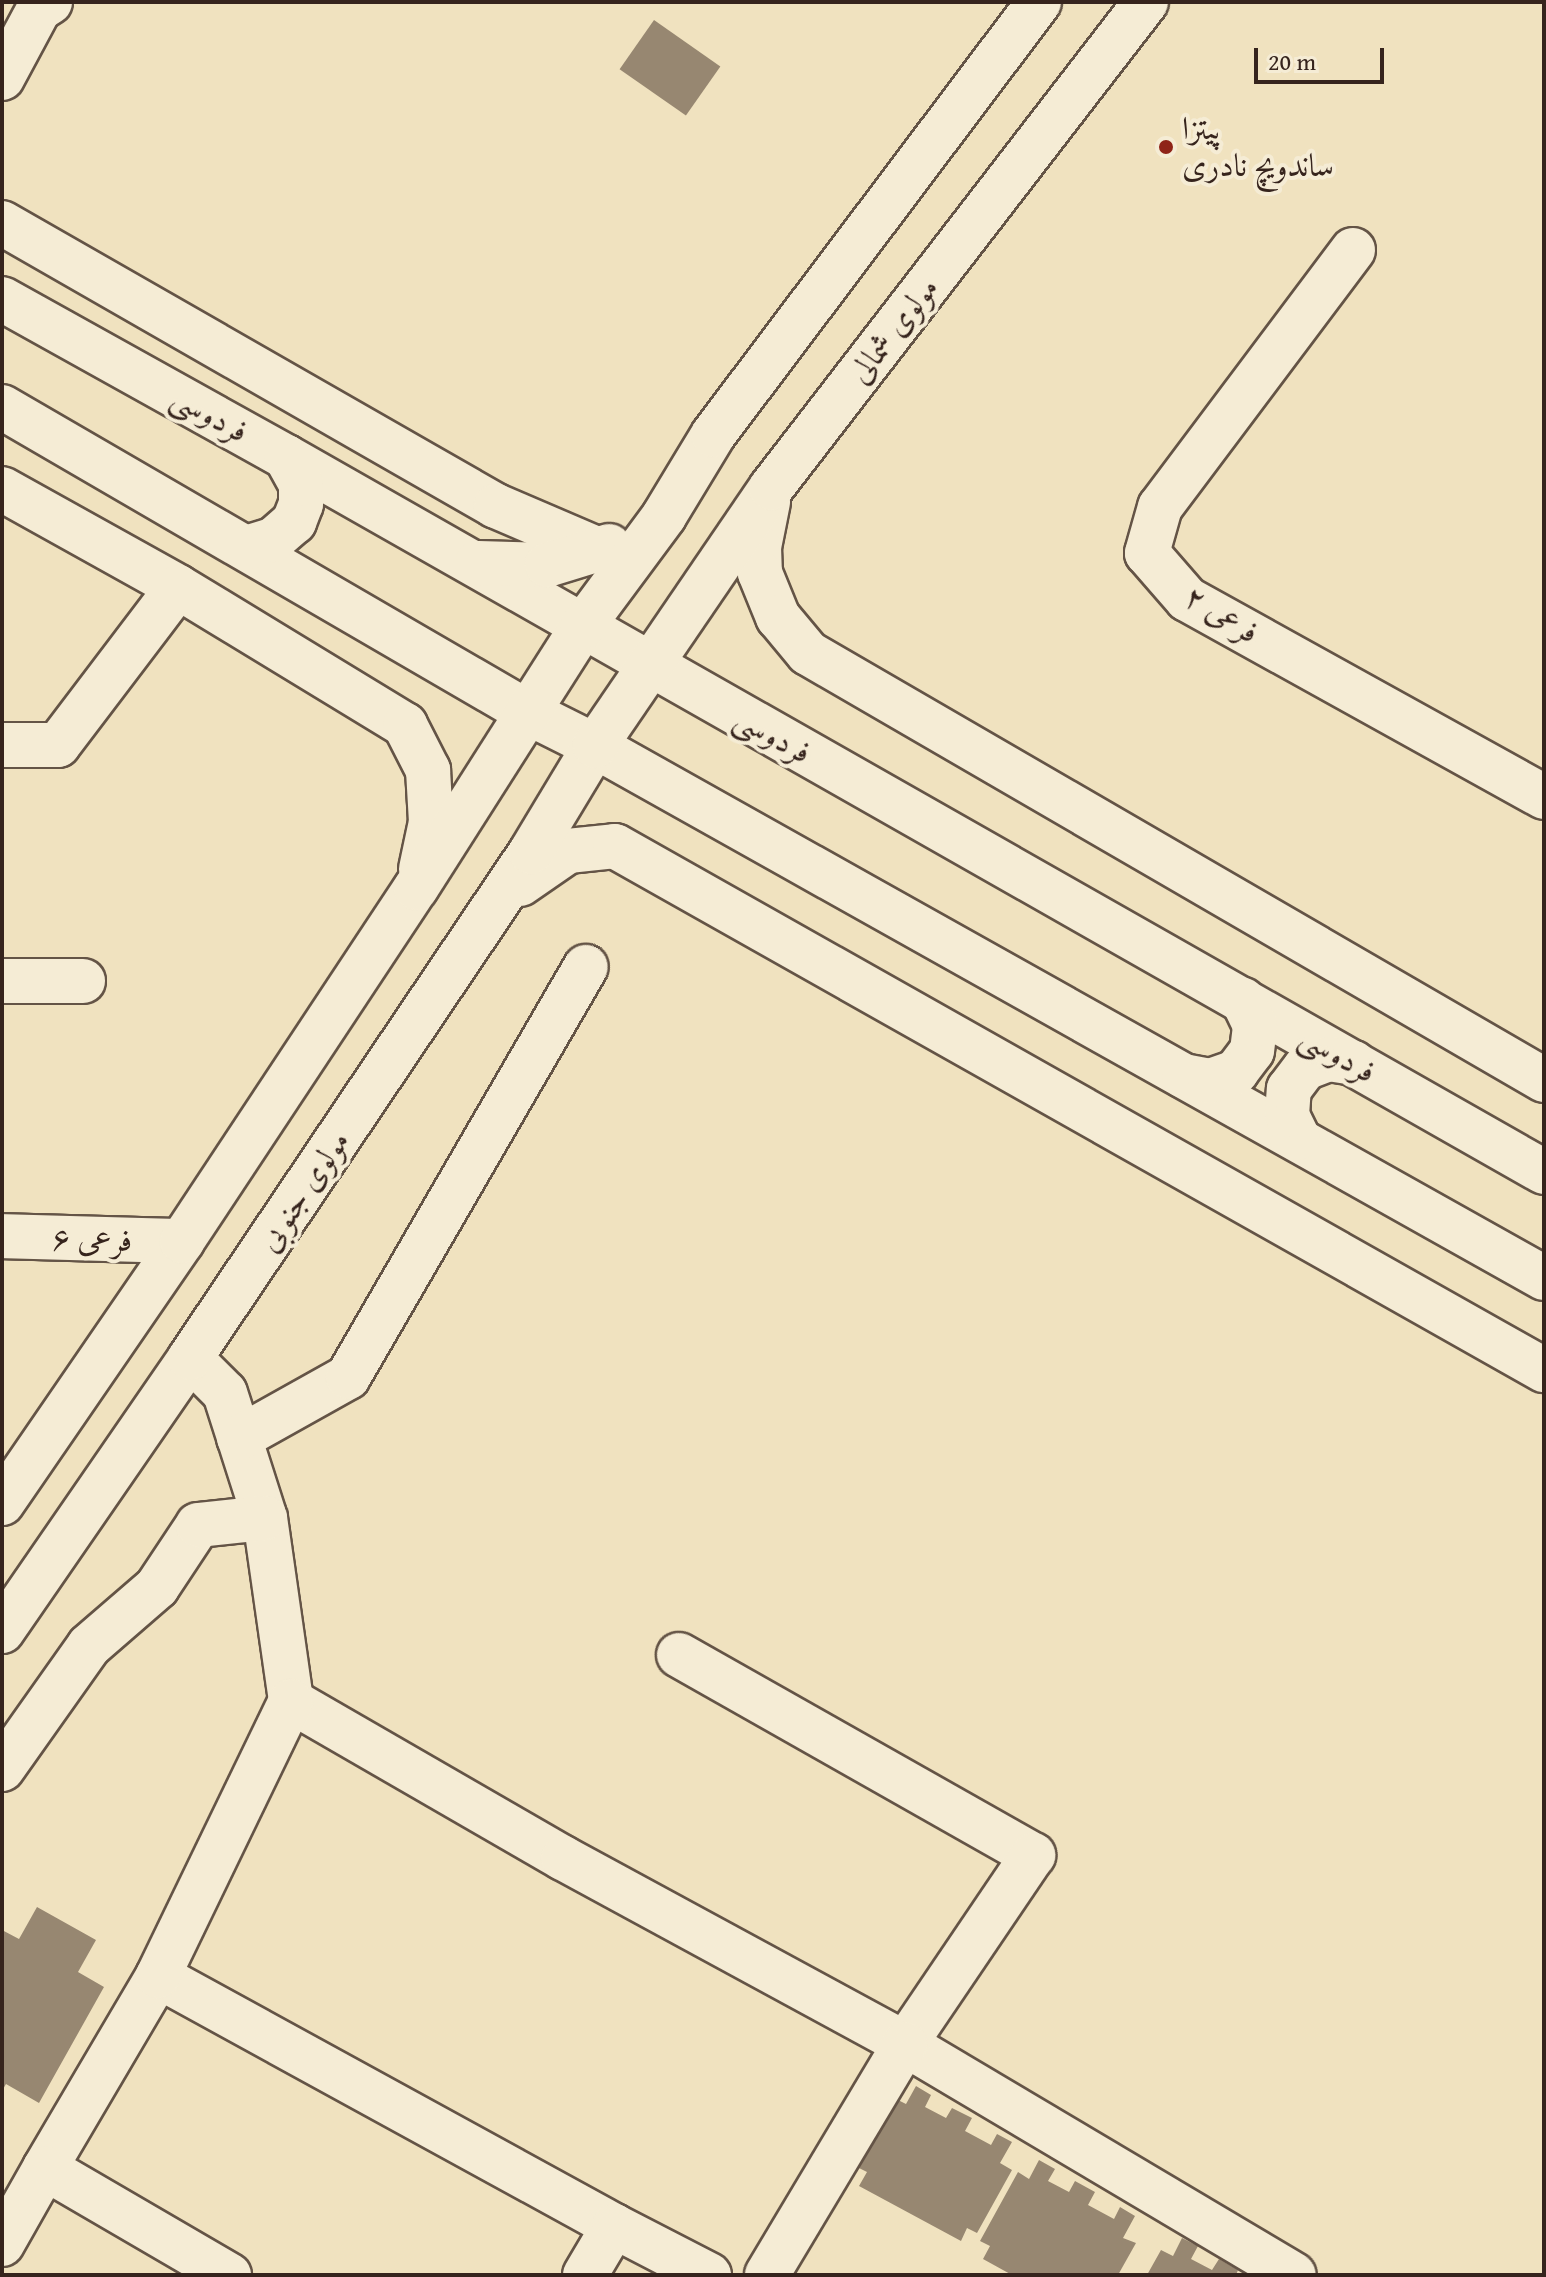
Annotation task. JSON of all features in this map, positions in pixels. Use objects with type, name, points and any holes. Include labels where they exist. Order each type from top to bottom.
[{"type":"street","points":[[2,78],[39,9],[50,2]]},
{"type":"street","points":[[2,1503],[182,1241],[416,888],[582,627],[664,516],[713,435],[1039,2]]},
{"type":"street","name":"مولوی شمالی","points":[[595,746],[771,488],[1126,10]]},
{"type":"street","points":[[2,223],[496,506],[601,551]]},
{"type":"street","name":"فرعی ۲","points":[[1353,250],[1160,507],[1147,553],[1187,599],[1544,797]]},
{"type":"street","name":"فردوسی","points":[[2,299],[286,457],[1544,1172]]},
{"type":"street","points":[[2,407],[527,712],[595,746],[1544,1278]]},
{"type":"street","points":[[246,548],[273,540],[294,522],[301,504],[301,484],[286,457]]},
{"type":"street","points":[[771,488],[762,522],[760,573],[778,617],[808,653],[1544,1080]]},
{"type":"street","points":[[2,489],[178,587],[405,725],[428,770],[431,822],[416,888]]},
{"type":"street","points":[[470,562],[547,565],[601,551],[664,516]]},
{"type":"street","points":[[2,745],[58,745],[178,587]]},
{"type":"street","name":"مولوی جنوبی","points":[[2,1631],[501,896],[595,746]]},
{"type":"street","points":[[501,896],[568,851],[615,846],[1544,1370]]},
{"type":"street","points":[[239,1438],[348,1377],[586,967]]},
{"type":"street","points":[[2,981],[83,981]]},
{"type":"street","points":[[1184,1076],[1210,1081],[1236,1072],[1252,1051],[1255,1025],[1243,1000]]},
{"type":"street","points":[[1298,1138],[1287,1115],[1289,1089],[1305,1068],[1329,1059],[1354,1063]]},
{"type":"street","name":"فرعی ۶","points":[[2,1236],[182,1241]]},
{"type":"street","points":[[2,2244],[158,1976],[291,1701],[265,1518],[225,1393],[190,1358]]},
{"type":"street","points":[[2,1769],[89,1646],[157,1587],[198,1525],[265,1518]]},
{"type":"street","points":[[679,1655],[1033,1855],[905,2044],[767,2275]]},
{"type":"street","points":[[291,1701],[563,1858],[905,2044],[1294,2275]]},
{"type":"street","points":[[158,1976],[709,2275]]},
{"type":"street","points":[[45,2168],[229,2275]]},
{"type":"street","points":[[585,2275],[614,2226]]},
{"type":"building","points":[[654,20],[720,66],[686,116],[620,69]]},
{"type":"building","points":[[37,1907],[96,1940],[78,1972],[104,1987],[39,2103],[6,2084],[2,2091],[2,1930],[19,1939]]},
{"type":"building","points":[[916,2086],[931,2095],[925,2107],[946,2118],[952,2108],[972,2118],[965,2131],[991,2145],[997,2134],[1012,2142],[1000,2163],[1012,2170],[977,2233],[967,2228],[961,2241],[859,2186],[867,2172],[857,2167],[894,2098],[906,2104]]},
{"type":"building","points":[[1039,2160],[1055,2169],[1048,2181],[1069,2192],[1075,2181],[1095,2192],[1088,2205],[1114,2219],[1120,2207],[1135,2216],[1123,2238],[1136,2243],[1118,2275],[1012,2275],[983,2259],[990,2246],[980,2241],[1018,2172],[1029,2179]]},
{"type":"building","points":[[1182,2238],[1198,2246],[1191,2259],[1212,2270],[1219,2259],[1238,2270],[1236,2275],[1147,2275],[1161,2250],[1173,2256]]},
{"type":"place","name":"پیتزا ساندویچ نادری","points":[[1166,147]]}]
